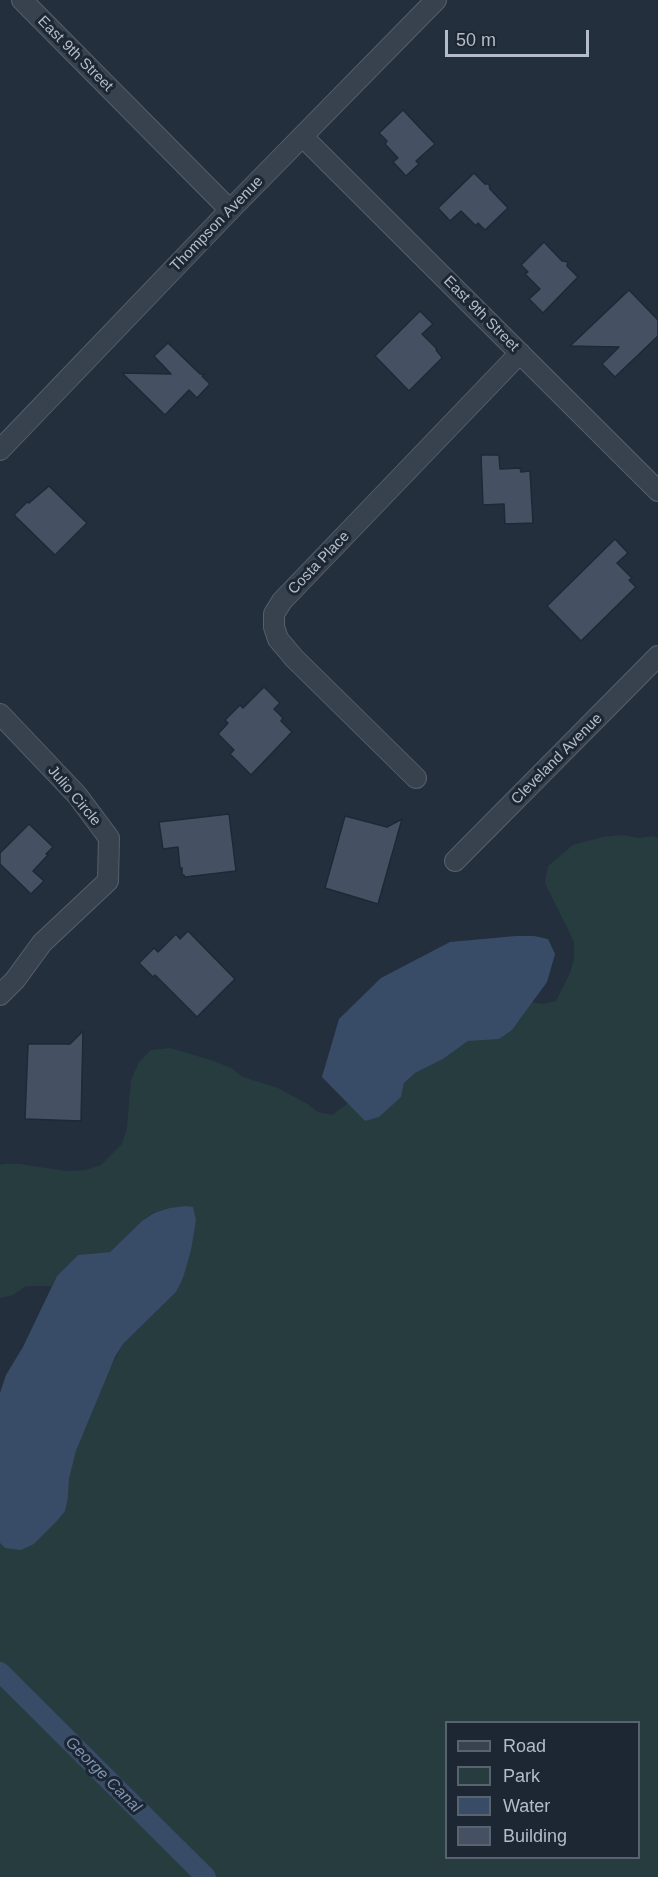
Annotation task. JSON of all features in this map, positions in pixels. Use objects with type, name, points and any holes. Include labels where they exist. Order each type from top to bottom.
[{"type":"street","name":"East 9th Street","points":[[22,0],[230,210]]},
{"type":"street","name":"Thompson Avenue","points":[[0,450],[230,210],[436,0]]},
{"type":"street","name":"East 9th Street","points":[[303,137],[658,491]]},
{"type":"street","name":"Costa Place","points":[[416,778],[294,658],[278,639],[274,627],[274,614],[282,601],[520,353]]},
{"type":"street","name":"Cleveland Avenue","points":[[455,861],[658,656]]},
{"type":"street","name":"Julio Circle","points":[[0,714],[77,795],[109,838],[108,881],[42,944],[15,980],[0,995]]},
{"type":"green space","points":[[623,835],[638,838],[654,836],[658,839],[658,1877],[0,1877],[0,1543],[5,1548],[34,1544],[56,1522],[68,1497],[69,1479],[76,1451],[109,1371],[123,1344],[176,1292],[183,1278],[196,1220],[154,1212],[110,1252],[78,1255],[57,1276],[52,1286],[26,1286],[13,1295],[0,1298],[0,1165],[20,1164],[65,1171],[85,1170],[101,1165],[122,1144],[127,1128],[131,1080],[139,1062],[151,1050],[170,1048],[214,1061],[231,1068],[243,1077],[278,1088],[318,1112],[332,1115],[348,1103],[365,1121],[401,1097],[404,1083],[415,1073],[443,1059],[468,1041],[512,1030],[532,1002],[542,1004],[556,1001],[570,973],[574,959],[574,942],[545,883],[548,866],[573,845],[603,837]]},
{"type":"water","points":[[516,936],[548,939],[555,954],[547,982],[512,1030],[499,1039],[468,1041],[443,1059],[415,1073],[404,1083],[401,1097],[379,1117],[365,1121],[322,1077],[339,1019],[381,978],[450,942]]},
{"type":"water","points":[[186,1206],[193,1207],[196,1220],[183,1278],[176,1292],[123,1344],[115,1357],[76,1451],[69,1479],[65,1511],[34,1544],[21,1550],[5,1548],[0,1543],[0,1393],[6,1375],[23,1347],[57,1276],[78,1255],[110,1252],[142,1221],[154,1213]]},
{"type":"building","points":[[403,110],[435,144],[416,161],[419,164],[406,176],[393,162],[398,158],[385,144],[387,141],[379,133]]},
{"type":"building","points":[[474,173],[485,184],[489,184],[490,189],[508,208],[485,230],[478,223],[476,226],[461,211],[450,221],[438,208]]},
{"type":"building","points":[[544,242],[562,261],[568,262],[567,266],[578,277],[543,313],[529,299],[540,289],[525,274],[528,272],[521,265]]},
{"type":"building","points":[[629,290],[658,320],[658,336],[615,377],[602,364],[619,347],[570,346]]},
{"type":"building","points":[[420,311],[433,324],[422,334],[437,349],[442,358],[409,391],[375,356]]},
{"type":"building","points":[[168,343],[200,374],[205,374],[202,376],[210,384],[197,398],[189,390],[165,415],[122,373],[171,374],[154,356]]},
{"type":"building","points":[[481,455],[499,455],[500,469],[520,468],[521,472],[530,471],[533,523],[505,524],[504,504],[483,505]]},
{"type":"building","points":[[49,486],[87,523],[55,555],[14,515]]},
{"type":"building","points":[[615,539],[628,553],[617,563],[632,578],[629,580],[636,587],[581,641],[547,606]]},
{"type":"building","points":[[264,687],[280,703],[274,709],[283,718],[281,721],[292,732],[251,775],[230,754],[234,750],[218,734],[228,723],[225,720],[240,705],[243,708]]},
{"type":"building","points":[[229,814],[236,871],[185,877],[182,875],[178,847],[163,849],[159,822]]},
{"type":"building","points":[[345,816],[387,827],[402,819],[378,904],[325,888]]},
{"type":"building","points":[[29,824],[53,847],[33,871],[44,881],[31,894],[0,864],[0,853]]},
{"type":"building","points":[[188,931],[235,979],[197,1017],[155,975],[153,977],[139,963],[154,948],[158,952],[176,934],[180,939]]},
{"type":"building","points":[[83,1031],[81,1121],[25,1119],[28,1044],[70,1044]]},
{"type":"waterway","name":"George Canal","points":[[0,1672],[206,1877]]}]
